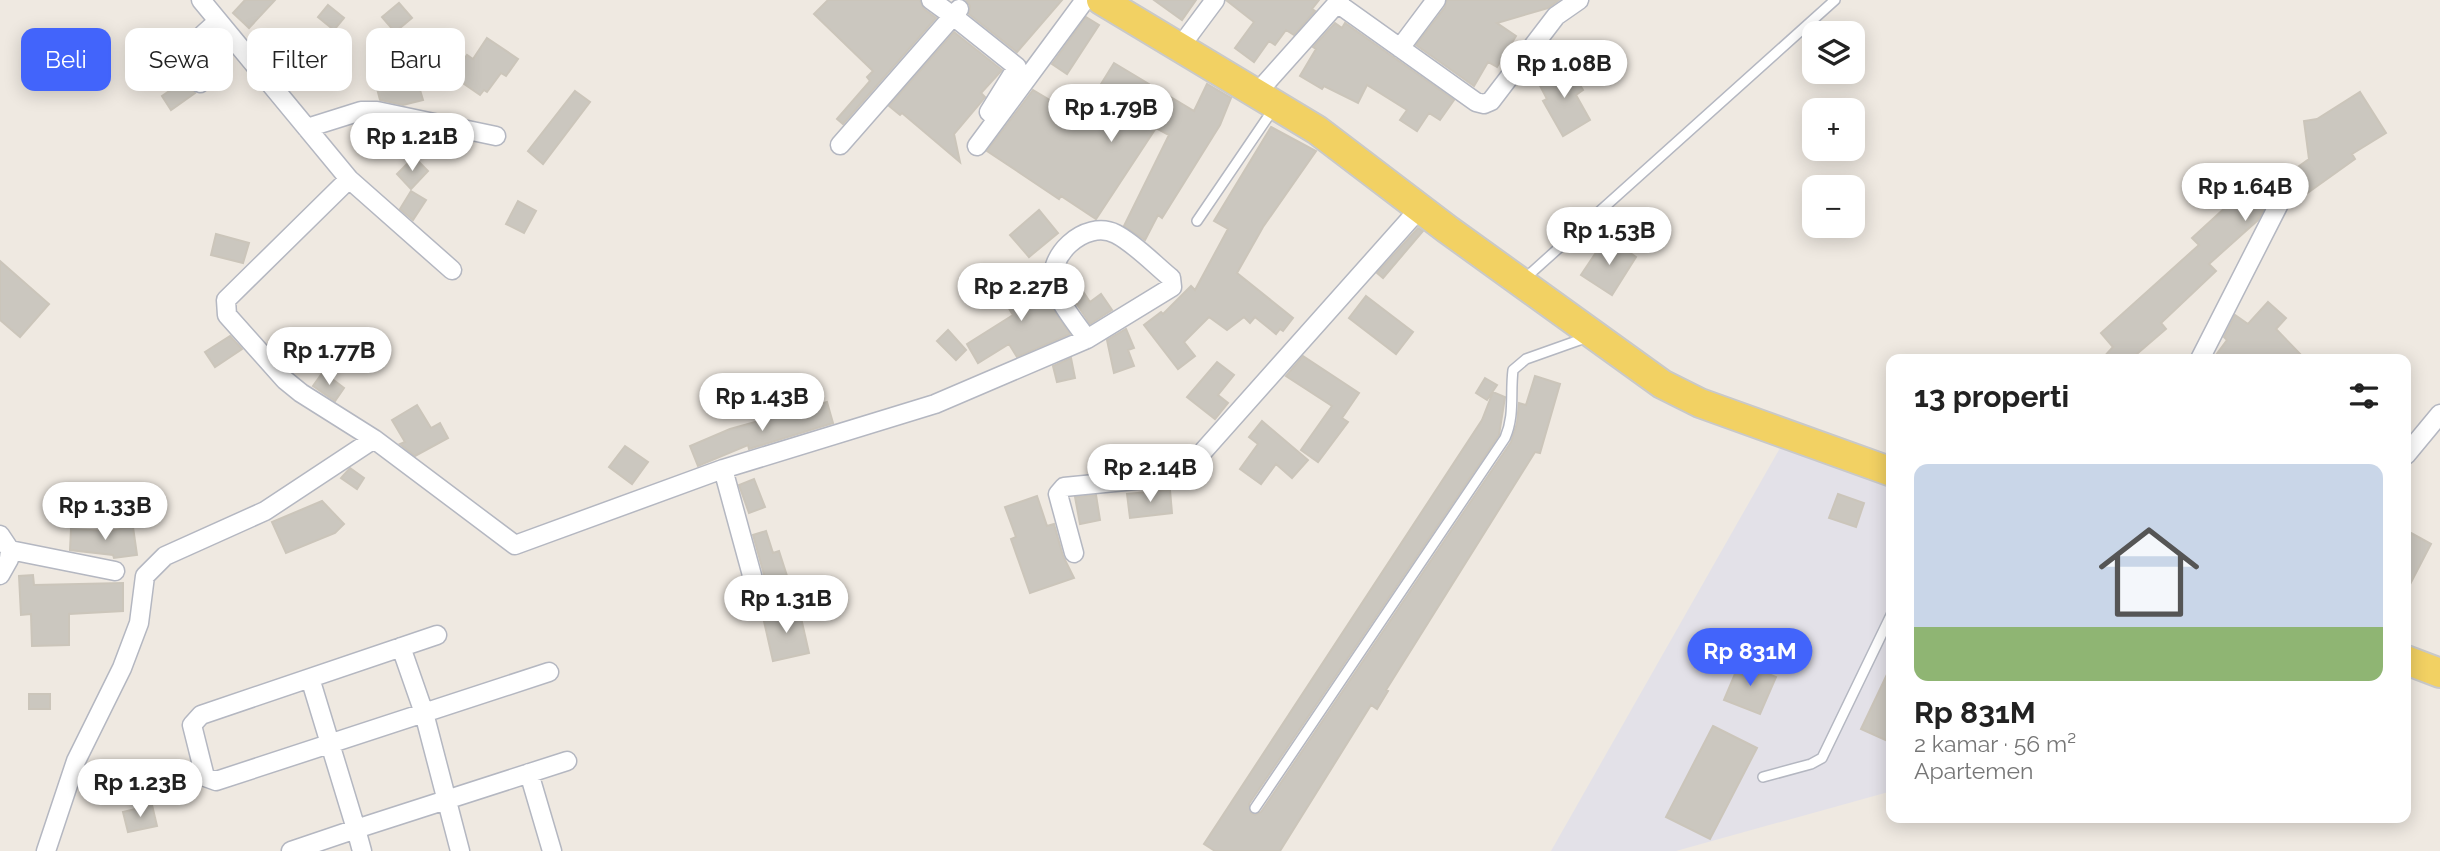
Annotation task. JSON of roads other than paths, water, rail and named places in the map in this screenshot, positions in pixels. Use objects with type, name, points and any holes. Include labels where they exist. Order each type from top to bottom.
[{"type":"main road","points":[[1101,0],[1317,130],[1662,384],[1700,403],[1886,470]]},
{"type":"main road","points":[[2411,662],[2440,673]]},
{"type":"street","points":[[201,0],[347,176],[452,270]]},
{"type":"street","points":[[931,0],[956,13],[1017,67],[976,140],[1085,0]]},
{"type":"street","points":[[1180,47],[1216,0]]},
{"type":"street","points":[[1400,48],[1436,0]]},
{"type":"street","points":[[1265,100],[1338,2],[1476,102],[1484,104],[1492,101],[1553,8],[1579,0]]},
{"type":"street","points":[[840,145],[956,13]]},
{"type":"street","points":[[210,28],[218,21]]},
{"type":"street","points":[[309,130],[361,111],[377,111],[496,136]]},
{"type":"street","points":[[347,176],[226,300],[227,315],[285,380],[319,406],[374,439],[515,545],[723,469],[935,404],[1087,339],[1171,287],[1171,278],[1115,233],[1091,230],[1076,235],[1055,265],[1055,290],[1087,339]]},
{"type":"street","points":[[2203,354],[2280,202]]},
{"type":"street","points":[[1074,553],[1059,506],[1058,494],[1064,487],[1166,477],[1183,470],[1199,456],[1420,208]]},
{"type":"street","points":[[2411,449],[2440,414]]},
{"type":"street","points":[[46,851],[76,761],[122,668],[139,623],[145,576],[165,556],[265,511],[374,439]]},
{"type":"street","points":[[723,469],[759,601]]},
{"type":"street","points":[[0,575],[9,559],[5,543],[115,571]]},
{"type":"street","points":[[437,635],[201,715],[192,725],[205,777],[216,780],[549,672]]},
{"type":"street","points":[[401,647],[424,713],[460,851]]},
{"type":"street","points":[[310,678],[362,851]]},
{"type":"street","points":[[291,851],[567,761]]},
{"type":"street","points":[[529,774],[552,851]]},
{"type":"lane","points":[[1521,282],[1835,0]]},
{"type":"lane","points":[[1197,221],[1265,100]]},
{"type":"lane","points":[[1255,808],[1505,438],[1511,424],[1513,370],[1526,359],[1593,335]]},
{"type":"lane","points":[[1763,777],[1811,764],[1822,758],[1886,625]]}]
